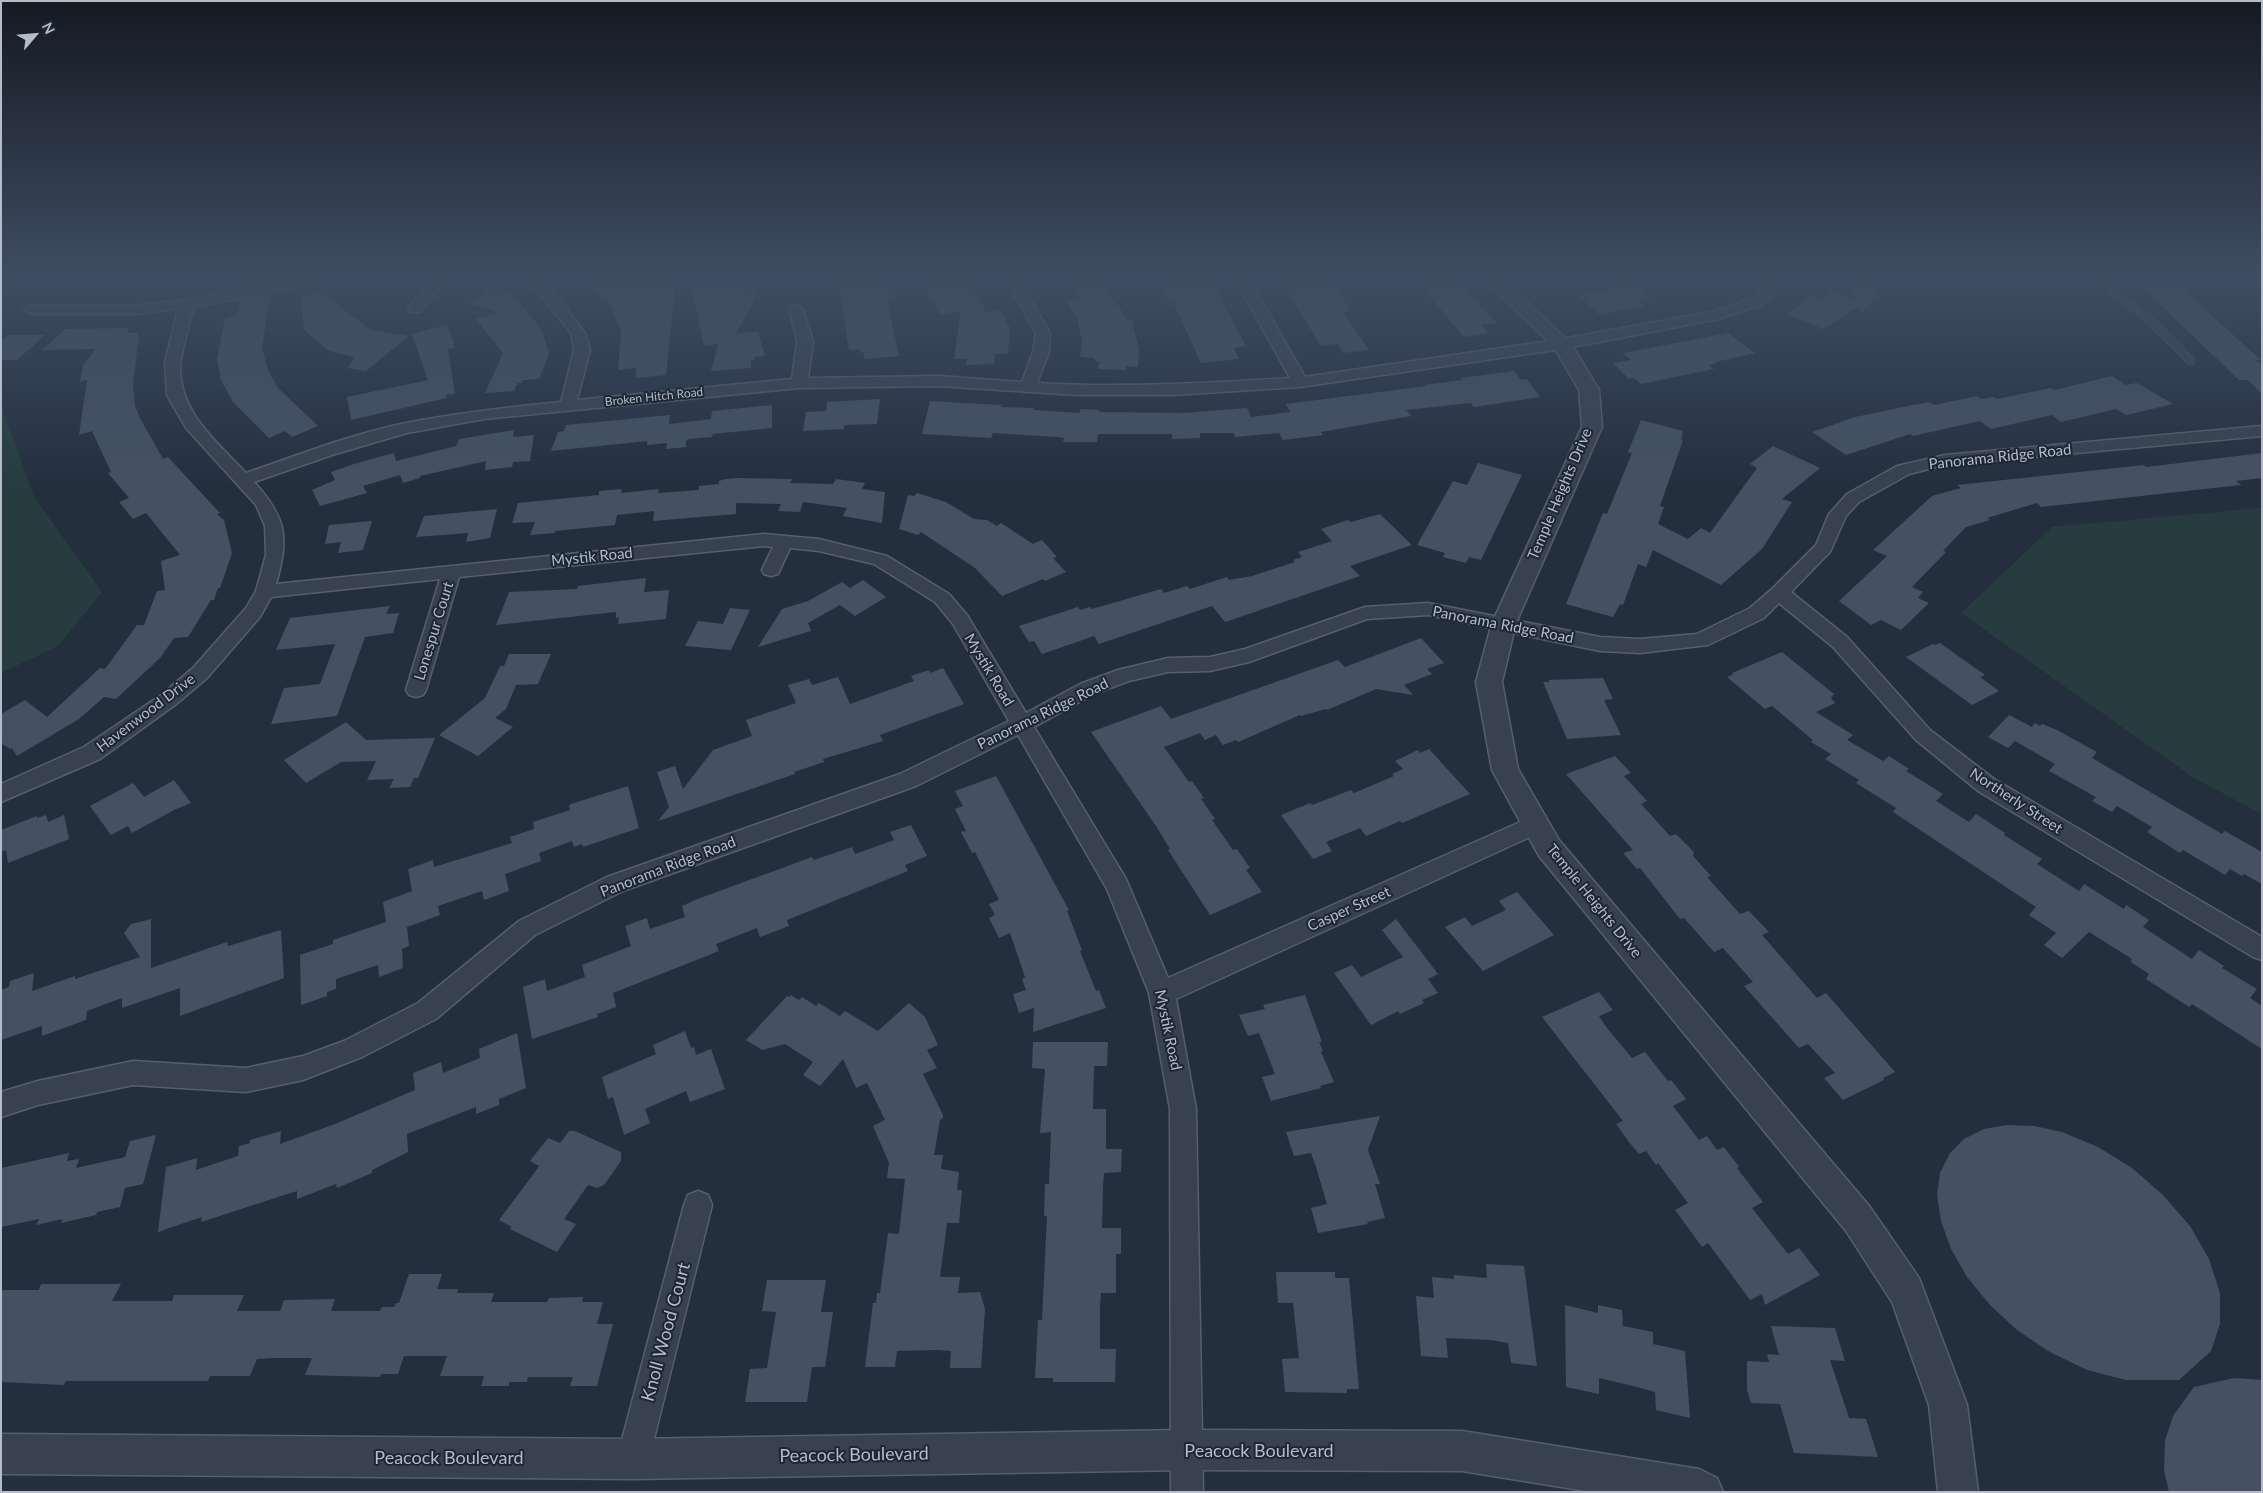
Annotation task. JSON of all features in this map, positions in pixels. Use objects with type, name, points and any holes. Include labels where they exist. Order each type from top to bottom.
[{"type":"street","name":"Havenwood Drive","points":[[1,794],[92,753],[168,700],[200,673],[253,612],[265,591],[275,555],[274,526],[264,504],[192,425],[175,396],[173,362],[176,349]]},
{"type":"street","points":[[568,405],[582,349]]},
{"type":"street","points":[[799,383],[804,349]]},
{"type":"street","points":[[1028,386],[1042,349]]},
{"type":"street","points":[[1281,349],[1300,382]]},
{"type":"street","name":"Broken Hitch Road","points":[[243,480],[329,450],[405,428],[484,414],[568,405],[799,383],[939,382],[1077,390],[1172,390],[1300,382],[1530,349]]},
{"type":"street","name":"Temple Heights Drive","points":[[1565,349],[1589,390],[1592,426],[1504,623],[1489,682],[1505,770],[1535,825],[1555,856],[1858,1219],[1906,1291],[1948,1405],[1958,1492]]},
{"type":"street","name":"Panorama Ridge Road","points":[[1,1105],[38,1092],[133,1073],[246,1080],[303,1068],[353,1049],[427,1011],[527,928],[616,884],[908,780],[1022,724],[1087,689],[1125,675],[1168,665],[1210,664],[1249,655],[1365,613],[1428,610],[1504,623],[1600,644],[1640,646],[1701,640],[1757,613],[1824,548],[1838,514],[1853,498],[1902,470],[1945,460],[2262,431]]},
{"type":"street","name":"Mystik Road","points":[[265,591],[764,540],[819,545],[880,560],[942,598],[960,620],[1118,886],[1162,993],[1183,1109],[1185,1450],[1187,1492]]},
{"type":"street","points":[[771,570],[784,542]]},
{"type":"street","name":"Lonespur Court","points":[[416,690],[452,572]]},
{"type":"street","name":"Northerly Street","points":[[1778,593],[1840,642],[1923,735],[1986,784],[2262,950]]},
{"type":"street","name":"Casper Street","points":[[1162,993],[1535,825]]},
{"type":"street","name":"Knoll Wood Court","points":[[633,1459],[698,1205]]},
{"type":"street","name":"Peacock Boulevard","points":[[1,1454],[633,1459],[1185,1450],[1462,1451],[1699,1489],[1703,1492]]},
{"type":"lane","points":[[2179,349],[2191,361]]},
{"type":"green space","points":[[1,404],[34,497],[102,592],[58,646],[1,673]]},
{"type":"green space","points":[[2262,508],[2262,814],[2194,778],[1961,613],[2052,527]]},
{"type":"building","points":[[1,349],[30,349],[17,360],[1,360]]},
{"type":"building","points":[[43,349],[137,349],[133,385],[135,406],[140,418],[163,459],[168,457],[220,513],[217,514],[224,520],[232,553],[214,600],[211,600],[188,637],[174,638],[160,658],[116,699],[104,697],[79,719],[17,756],[12,748],[10,749],[1,743],[1,714],[25,700],[47,717],[100,668],[105,669],[137,625],[144,625],[157,591],[165,590],[161,561],[180,555],[146,513],[133,519],[119,502],[129,498],[108,473],[111,472],[92,431],[79,435],[87,380],[80,382],[83,365],[96,349],[42,350]]},
{"type":"building","points":[[219,349],[262,349],[268,370],[278,388],[318,426],[292,437],[285,431],[269,438],[233,402],[221,380],[217,359]]},
{"type":"building","points":[[326,349],[393,349],[366,371],[348,368],[354,357]]},
{"type":"building","points":[[417,349],[450,349],[448,349],[455,394],[446,395],[447,398],[351,420],[347,397],[428,380]]},
{"type":"building","points":[[500,349],[547,349],[549,354],[539,379],[523,380],[522,383],[518,383],[514,391],[485,393],[503,353]]},
{"type":"building","points":[[620,349],[669,349],[666,375],[636,378],[636,368],[618,370]]},
{"type":"building","points":[[717,349],[763,349],[765,356],[755,357],[755,360],[751,361],[751,368],[711,371]]},
{"type":"building","points":[[849,349],[897,349],[899,356],[864,359],[864,352],[860,353],[860,349]]},
{"type":"building","points":[[956,349],[1008,349],[1008,354],[995,354],[994,364],[966,365],[967,359],[954,359]]},
{"type":"building","points":[[1081,349],[1139,350],[1138,367],[1126,366],[1126,370],[1098,369],[1099,361],[1095,361],[1095,358],[1080,357]]},
{"type":"building","points":[[1194,349],[1234,349],[1239,359],[1201,363]]},
{"type":"building","points":[[1341,349],[1369,350],[1343,353]]},
{"type":"building","points":[[1646,349],[1749,349],[1755,353],[1709,365],[1714,369],[1641,384],[1634,378],[1629,379],[1613,363],[1631,360],[1623,353]]},
{"type":"building","points":[[2206,349],[2248,349],[2261,360],[2256,360],[2262,365],[2262,394],[2248,380],[2239,380]]},
{"type":"building","points":[[1514,371],[1521,380],[1527,379],[1540,397],[1474,407],[1471,403],[1406,410],[1411,416],[1321,432],[1323,435],[1283,440],[1279,433],[1235,437],[1234,433],[1200,433],[1200,438],[1172,439],[1172,434],[1098,434],[1097,442],[1063,442],[1064,438],[1057,437],[993,433],[991,438],[922,434],[930,401],[1002,405],[1001,407],[1034,408],[1033,410],[1080,413],[1080,409],[1100,410],[1099,412],[1183,413],[1247,408],[1251,417],[1290,412],[1286,404],[1426,386],[1463,380],[1461,378]]},
{"type":"building","points":[[2112,376],[2126,385],[2137,383],[2173,404],[2126,415],[2116,409],[2061,422],[2052,415],[1991,429],[1980,421],[1913,436],[1910,434],[1846,455],[1812,432],[1855,417],[1929,402],[1934,405],[1977,396],[1981,399],[1993,397],[1997,399],[2051,388],[2054,390]]},
{"type":"building","points":[[880,399],[877,424],[844,425],[844,429],[803,431],[806,412],[826,411],[827,402]]},
{"type":"building","points":[[772,405],[772,428],[713,434],[712,437],[689,439],[686,441],[686,447],[666,449],[667,443],[647,445],[647,441],[551,451],[558,432],[564,431],[566,425],[670,415],[669,424],[711,419],[712,411]]},
{"type":"building","points":[[1641,420],[1683,431],[1681,439],[1683,440],[1660,506],[1664,507],[1658,524],[1688,539],[1701,528],[1710,533],[1757,468],[1750,464],[1773,446],[1820,468],[1782,499],[1792,502],[1762,549],[1721,585],[1653,550],[1646,567],[1638,564],[1623,605],[1620,604],[1613,617],[1566,604],[1603,513],[1607,514],[1632,453],[1628,452]]},
{"type":"building","points":[[514,430],[513,437],[534,435],[530,461],[513,462],[512,467],[485,470],[486,461],[420,476],[420,478],[403,483],[400,475],[363,486],[367,493],[320,506],[312,490],[335,480],[331,472],[357,463],[359,465],[358,463],[394,453],[396,461],[456,446],[459,439]]},
{"type":"building","points":[[2262,453],[2262,478],[2236,481],[2241,485],[2041,507],[2037,503],[1987,518],[1990,520],[1966,527],[1943,551],[1946,552],[1912,587],[1923,592],[1918,598],[1929,603],[1901,630],[1881,620],[1871,625],[1839,601],[1887,556],[1873,550],[1932,496],[1961,488],[1957,485],[2144,465],[2146,467]]},
{"type":"building","points":[[1478,463],[1522,475],[1481,560],[1469,557],[1466,563],[1443,557],[1445,553],[1417,545],[1453,481],[1467,485]]},
{"type":"building","points":[[725,479],[792,479],[790,483],[833,484],[836,479],[865,483],[862,489],[885,492],[882,523],[843,516],[847,508],[803,502],[800,512],[778,511],[781,504],[736,503],[736,514],[653,521],[654,511],[617,515],[615,525],[530,535],[535,522],[512,523],[518,503],[599,495],[599,491],[622,489],[621,493],[659,489],[658,493],[699,490],[699,486],[719,484],[719,481]]},
{"type":"building","points":[[917,493],[946,502],[974,519],[987,520],[997,526],[1001,523],[1033,544],[1042,540],[1057,557],[1053,558],[1066,572],[1045,581],[1043,579],[1002,596],[975,568],[921,532],[918,535],[899,529],[908,495],[914,496]]},
{"type":"building","points":[[497,509],[490,538],[466,542],[468,533],[416,537],[424,516]]},
{"type":"building","points":[[1380,514],[1412,545],[1350,566],[1360,576],[1225,622],[1212,606],[1099,644],[1094,636],[1042,654],[1034,641],[1029,642],[1019,626],[1078,607],[1080,610],[1090,607],[1092,609],[1161,589],[1164,593],[1187,586],[1190,589],[1227,577],[1229,580],[1252,576],[1295,562],[1293,560],[1302,557],[1298,552],[1332,541],[1321,529],[1348,520],[1351,522]]},
{"type":"building","points":[[372,521],[363,550],[338,553],[341,542],[325,544],[329,525]]},
{"type":"building","points":[[646,578],[644,592],[669,590],[666,619],[618,624],[619,617],[616,618],[616,612],[496,625],[509,592],[577,589],[578,586]]},
{"type":"building","points":[[863,580],[886,597],[855,616],[840,605],[808,623],[811,631],[758,647],[782,609],[808,601],[842,582],[850,588]]},
{"type":"building","points":[[390,606],[386,614],[399,613],[393,633],[365,637],[337,716],[271,724],[284,688],[320,684],[335,644],[276,650],[290,618]]},
{"type":"building","points":[[730,608],[750,610],[731,650],[685,646],[698,621],[723,624]]},
{"type":"building","points":[[1421,638],[1444,663],[1427,669],[1432,674],[1404,685],[1413,695],[1376,689],[1327,710],[1300,715],[1238,742],[1236,740],[1223,745],[1216,735],[1205,740],[1200,733],[1164,747],[1189,782],[1192,781],[1204,798],[1201,799],[1215,819],[1212,820],[1233,850],[1237,849],[1250,868],[1246,870],[1262,892],[1210,915],[1168,850],[1170,849],[1156,826],[1091,732],[1161,706],[1171,719],[1338,660],[1345,667]]},
{"type":"building","points":[[1940,643],[1985,675],[1980,677],[1999,691],[1972,705],[1906,657],[1933,644]]},
{"type":"building","points":[[1782,652],[1834,694],[1831,698],[1835,703],[1816,712],[1853,735],[1847,740],[1883,761],[1889,756],[1909,769],[1906,771],[1943,794],[1936,801],[1969,822],[1976,814],[2005,833],[2004,835],[2042,859],[2037,864],[2079,891],[2084,884],[2124,909],[2126,905],[2149,920],[2143,927],[2192,959],[2199,950],[2224,966],[2222,968],[2257,989],[2250,998],[2262,1006],[2262,1049],[2192,1004],[2189,1007],[2146,979],[2149,974],[2131,962],[2132,959],[2089,932],[2062,958],[2044,945],[2056,933],[2029,915],[2036,907],[1893,812],[1896,808],[1856,783],[1859,780],[1825,759],[1831,754],[1811,742],[1813,740],[1772,706],[1765,709],[1727,677],[1734,674],[1732,673]]},
{"type":"building","points":[[509,654],[551,654],[538,684],[516,685],[506,709],[495,718],[513,727],[478,756],[439,735],[485,698],[500,666],[504,666]]},
{"type":"building","points":[[943,668],[964,704],[880,735],[883,741],[823,759],[824,762],[794,772],[795,774],[658,821],[669,807],[657,772],[675,766],[683,789],[713,750],[752,736],[746,720],[796,703],[788,685],[809,679],[812,685],[838,677],[850,704],[914,681],[911,676],[929,670],[930,673]]},
{"type":"building","points":[[1603,678],[1613,699],[1604,700],[1621,735],[1567,739],[1543,682],[1549,682],[1549,680]]},
{"type":"building","points":[[2009,715],[2032,727],[2035,723],[2057,730],[2097,752],[2092,758],[2222,834],[2225,831],[2262,852],[2262,884],[2230,869],[2225,875],[2183,850],[2180,853],[2147,832],[2152,827],[2117,806],[2112,812],[2092,801],[2096,797],[2049,771],[2055,764],[2015,741],[2008,748],[1988,737]]},
{"type":"building","points":[[346,722],[366,740],[435,738],[418,778],[414,778],[410,787],[389,788],[394,779],[367,780],[376,761],[341,762],[306,783],[284,760]]},
{"type":"building","points":[[1429,749],[1470,794],[1366,836],[1360,828],[1326,842],[1332,851],[1313,859],[1281,815],[1310,803],[1312,805],[1351,790],[1354,793],[1394,776],[1392,774],[1403,769],[1395,761],[1418,750],[1420,753]]},
{"type":"building","points":[[1615,756],[1631,773],[1624,776],[1647,801],[1641,804],[1670,836],[1676,834],[1694,852],[1693,856],[1711,876],[1707,877],[1740,914],[1749,911],[1769,932],[1762,935],[1817,998],[1826,993],[1895,1072],[1883,1078],[1884,1080],[1843,1100],[1824,1078],[1835,1073],[1808,1044],[1799,1048],[1744,986],[1753,982],[1723,948],[1714,952],[1684,918],[1680,919],[1640,868],[1637,869],[1623,853],[1633,850],[1566,774]]},
{"type":"building","points":[[996,776],[1069,910],[1067,911],[1082,950],[1080,951],[1096,991],[1099,990],[1106,1008],[1033,1032],[1034,1008],[1019,1013],[1013,994],[1026,990],[1022,979],[1025,977],[1010,933],[999,938],[989,918],[995,915],[989,904],[999,900],[975,852],[972,853],[961,832],[966,831],[955,809],[963,806],[955,791]]},
{"type":"building","points":[[174,780],[191,803],[132,833],[128,826],[111,835],[90,806],[133,783],[144,797]]},
{"type":"building","points":[[628,786],[639,828],[583,847],[582,844],[574,847],[572,841],[539,853],[541,861],[505,874],[509,891],[484,900],[482,891],[438,906],[440,915],[407,927],[409,946],[402,949],[403,968],[379,977],[378,965],[336,979],[336,989],[327,992],[327,996],[301,1005],[300,955],[333,944],[333,940],[386,922],[383,902],[412,891],[408,869],[433,860],[434,867],[512,843],[510,837],[534,829],[533,822],[570,810],[569,806],[571,804]]},
{"type":"building","points":[[46,815],[48,822],[64,815],[69,839],[8,863],[6,850],[1,852],[1,830],[37,816],[37,818]]},
{"type":"building","points":[[911,825],[927,856],[905,865],[908,871],[787,920],[789,926],[760,937],[757,928],[716,944],[719,951],[613,993],[616,1007],[597,1014],[598,1017],[532,1039],[523,987],[545,979],[547,991],[585,977],[582,965],[631,946],[625,926],[647,918],[650,929],[685,917],[682,906],[695,900],[812,857],[814,860],[852,847],[855,854],[894,840],[890,832]]},
{"type":"building","points":[[1517,892],[1554,935],[1483,971],[1445,927],[1465,917],[1472,926],[1506,910],[1499,901]]},
{"type":"building","points":[[151,919],[151,968],[227,942],[228,946],[281,930],[284,978],[180,1016],[180,988],[122,1008],[122,998],[87,1011],[86,1020],[42,1036],[42,1026],[1,1040],[1,990],[9,987],[10,981],[34,973],[32,991],[140,957],[124,933],[131,924]]},
{"type":"building","points":[[1396,919],[1438,974],[1428,979],[1438,993],[1422,1000],[1424,1003],[1400,1014],[1398,1011],[1371,1025],[1334,973],[1352,965],[1361,977],[1403,957],[1382,930]]},
{"type":"building","points":[[1599,992],[1613,1010],[1599,1016],[1607,1028],[1632,1058],[1645,1052],[1668,1081],[1671,1080],[1686,1099],[1673,1106],[1699,1140],[1707,1136],[1717,1150],[1724,1147],[1739,1167],[1737,1168],[1763,1202],[1752,1208],[1788,1254],[1799,1248],[1820,1275],[1765,1305],[1762,1294],[1750,1300],[1708,1243],[1702,1247],[1675,1210],[1688,1203],[1658,1163],[1656,1165],[1646,1151],[1639,1154],[1629,1142],[1616,1124],[1623,1121],[1542,1017]]},
{"type":"building","points":[[791,995],[799,1000],[802,997],[816,1006],[819,1003],[840,1016],[845,1011],[878,1031],[909,1003],[925,1017],[938,1045],[927,1050],[937,1068],[923,1074],[943,1115],[943,1118],[940,1120],[934,1155],[943,1155],[941,1169],[959,1172],[957,1190],[962,1190],[959,1223],[947,1223],[940,1277],[960,1277],[958,1293],[980,1292],[985,1309],[981,1368],[950,1368],[951,1351],[938,1350],[897,1351],[895,1367],[865,1367],[873,1303],[876,1303],[877,1293],[880,1293],[888,1233],[899,1234],[905,1179],[887,1178],[889,1163],[873,1126],[885,1120],[867,1083],[856,1088],[843,1059],[820,1086],[803,1075],[813,1062],[785,1044],[762,1050],[746,1040],[787,996]]},
{"type":"building","points":[[1305,995],[1322,1042],[1319,1042],[1323,1051],[1321,1052],[1334,1082],[1320,1086],[1321,1088],[1271,1101],[1262,1077],[1275,1074],[1259,1033],[1248,1036],[1239,1015],[1265,1009],[1263,1005]]},
{"type":"building","points":[[685,1031],[691,1048],[694,1047],[696,1055],[711,1049],[725,1089],[690,1102],[686,1091],[645,1109],[650,1123],[624,1135],[613,1097],[608,1099],[602,1077],[656,1054],[653,1045]]},
{"type":"building","points":[[517,1033],[526,1088],[499,1099],[499,1105],[476,1114],[476,1107],[407,1134],[408,1152],[372,1170],[372,1173],[337,1188],[336,1184],[297,1199],[297,1191],[201,1222],[202,1217],[158,1232],[166,1167],[197,1158],[196,1170],[238,1156],[239,1146],[250,1143],[250,1140],[281,1131],[280,1144],[335,1124],[415,1090],[413,1073],[441,1062],[443,1073],[480,1058],[479,1049]]},
{"type":"building","points":[[1033,1042],[1108,1042],[1107,1066],[1094,1066],[1093,1109],[1106,1109],[1106,1149],[1122,1149],[1121,1172],[1104,1173],[1103,1187],[1102,1228],[1121,1228],[1121,1254],[1116,1254],[1116,1293],[1101,1293],[1100,1306],[1100,1349],[1116,1349],[1115,1382],[1053,1382],[1053,1378],[1035,1378],[1038,1320],[1042,1320],[1047,1216],[1044,1216],[1045,1184],[1049,1184],[1051,1132],[1040,1133],[1045,1069],[1032,1068]]},
{"type":"building","points":[[1380,1116],[1368,1150],[1380,1184],[1375,1184],[1385,1218],[1367,1222],[1368,1224],[1318,1233],[1311,1208],[1327,1204],[1316,1167],[1311,1153],[1294,1156],[1286,1132]]},
{"type":"building","points":[[2007,1125],[2034,1126],[2062,1132],[2098,1147],[2132,1168],[2163,1195],[2190,1226],[2209,1259],[2220,1293],[2220,1324],[2211,1351],[2179,1380],[2126,1380],[2087,1370],[2048,1351],[2017,1330],[1990,1305],[1967,1277],[1951,1249],[1941,1221],[1937,1195],[1940,1173],[1950,1153],[1964,1139],[1984,1129]]},
{"type":"building","points":[[569,1131],[575,1131],[621,1152],[621,1161],[604,1185],[597,1188],[588,1185],[564,1219],[576,1224],[557,1252],[510,1229],[512,1227],[499,1220],[539,1166],[530,1161],[548,1138],[560,1143]]},
{"type":"building","points":[[156,1135],[143,1184],[125,1188],[120,1207],[61,1223],[62,1219],[36,1225],[39,1219],[1,1227],[1,1168],[69,1153],[67,1161],[79,1159],[76,1168],[125,1157],[130,1141]]},
{"type":"building","points":[[1486,1264],[1524,1266],[1537,1366],[1511,1363],[1508,1343],[1491,1340],[1446,1338],[1448,1358],[1421,1356],[1416,1296],[1434,1298],[1432,1277],[1454,1279],[1454,1275],[1487,1278]]},
{"type":"building","points":[[1276,1272],[1335,1272],[1335,1278],[1349,1278],[1359,1389],[1347,1389],[1347,1393],[1285,1392],[1282,1359],[1299,1358],[1293,1303],[1278,1303]]},
{"type":"building","points":[[409,1274],[442,1274],[437,1289],[458,1289],[457,1293],[494,1293],[491,1302],[547,1302],[549,1298],[583,1297],[582,1302],[603,1302],[597,1324],[613,1324],[597,1386],[570,1386],[573,1377],[528,1377],[527,1382],[509,1382],[509,1386],[481,1386],[484,1376],[440,1376],[447,1356],[404,1356],[398,1374],[381,1374],[380,1377],[305,1375],[312,1358],[272,1358],[257,1359],[250,1376],[210,1376],[208,1381],[66,1381],[64,1385],[1,1382],[1,1290],[39,1290],[41,1284],[121,1284],[112,1301],[172,1301],[174,1295],[244,1295],[237,1311],[280,1311],[284,1300],[335,1299],[331,1311],[380,1311],[382,1307],[394,1307],[396,1303],[399,1303]]},
{"type":"building","points":[[767,1280],[826,1280],[821,1312],[833,1312],[825,1367],[812,1367],[807,1402],[745,1402],[750,1369],[767,1368],[776,1312],[762,1311]]},
{"type":"building","points":[[1565,1305],[1598,1313],[1598,1305],[1622,1310],[1623,1326],[1653,1332],[1653,1344],[1685,1351],[1690,1418],[1656,1410],[1655,1392],[1641,1388],[1599,1378],[1599,1394],[1566,1387]]},
{"type":"building","points":[[1771,1326],[1835,1328],[1845,1361],[1830,1360],[1849,1418],[1866,1419],[1878,1457],[1794,1453],[1780,1404],[1751,1403],[1747,1390],[1747,1361],[1769,1362],[1767,1354],[1779,1355]]},
{"type":"building","points":[[2234,1378],[2262,1380],[2262,1492],[2169,1492],[2164,1471],[2165,1441],[2173,1416],[2194,1387]]}]
